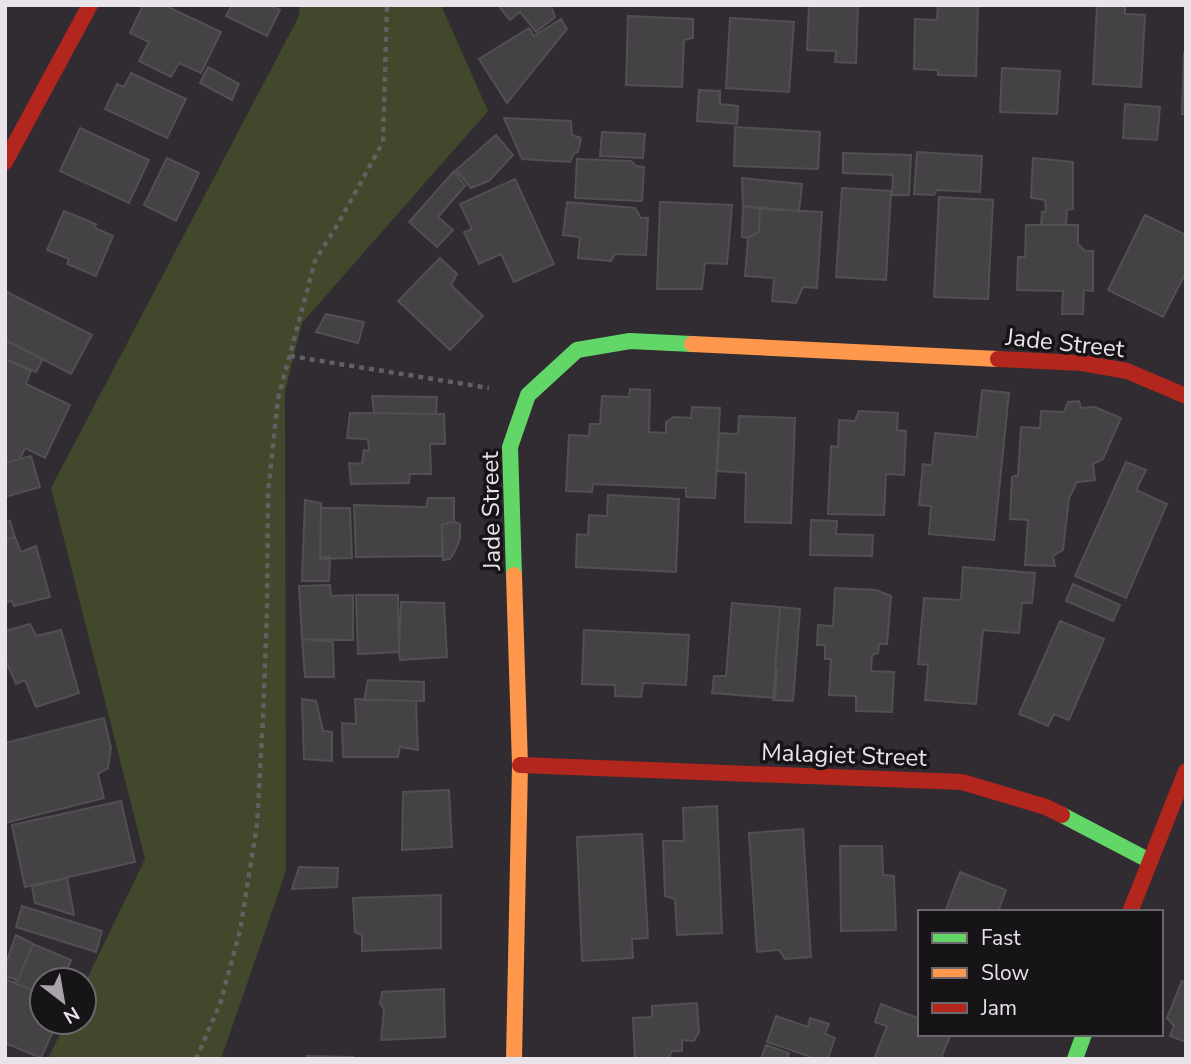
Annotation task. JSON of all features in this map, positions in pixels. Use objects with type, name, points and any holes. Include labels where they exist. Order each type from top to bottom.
[{"type":"street","points":[[5,162],[90,5]]},
{"type":"street","name":"Jade Street","points":[[514,1059],[520,765],[510,447],[528,395],[577,350],[630,341],[1082,363],[1127,371],[1186,396]]},
{"type":"street","name":"Malagiet Street","points":[[520,765],[962,782],[1046,807],[1150,861]]},
{"type":"street","points":[[1131,910],[1186,771]]},
{"type":"street","points":[[1075,1059],[1083,1036]]},
{"type":"path","points":[[196,1059],[220,1004],[240,931],[257,825],[266,624],[268,492],[278,400],[315,261],[383,142],[387,5]]},
{"type":"path","points":[[290,356],[528,395]]},
{"type":"green space","points":[[300,5],[441,5],[488,111],[302,323],[285,391],[286,871],[221,1059],[48,1059],[59,1036],[98,1036],[98,966],[93,966],[145,859],[51,488],[299,16]]},
{"type":"building","points":[[143,5],[164,5],[221,32],[201,73],[179,63],[171,77],[139,61],[149,42],[130,33]]},
{"type":"building","points":[[232,5],[269,5],[280,10],[267,36],[226,16]]},
{"type":"building","points":[[498,5],[553,5],[551,6],[555,17],[536,32],[520,12],[510,20]]},
{"type":"building","points":[[809,5],[858,5],[856,63],[835,62],[836,51],[807,50]]},
{"type":"building","points":[[938,5],[978,6],[976,76],[938,75],[938,70],[914,69],[915,19],[937,20]]},
{"type":"building","points":[[1097,5],[1125,6],[1125,14],[1145,15],[1141,87],[1093,84]]},
{"type":"building","points":[[628,16],[693,19],[693,38],[684,40],[682,87],[626,85]]},
{"type":"building","points":[[730,18],[794,22],[789,92],[726,88]]},
{"type":"building","points":[[561,19],[567,29],[507,103],[479,59],[529,28],[534,36]]},
{"type":"building","points":[[1186,52],[1186,114],[1182,114],[1184,53]]},
{"type":"building","points":[[208,67],[239,84],[232,100],[200,83]]},
{"type":"building","points":[[1002,68],[1060,71],[1057,114],[1000,112]]},
{"type":"building","points":[[131,73],[186,99],[167,138],[105,109],[117,84],[124,87]]},
{"type":"building","points":[[699,90],[720,91],[720,104],[738,106],[737,124],[697,121]]},
{"type":"building","points":[[1125,104],[1160,107],[1157,140],[1123,138]]},
{"type":"building","points":[[504,118],[571,121],[572,135],[581,138],[578,152],[574,153],[570,162],[522,159]]},
{"type":"building","points":[[735,127],[820,132],[818,169],[734,166]]},
{"type":"building","points":[[80,128],[149,160],[129,203],[60,171]]},
{"type":"building","points":[[602,132],[645,134],[643,158],[600,156]]},
{"type":"building","points":[[496,135],[513,155],[489,181],[471,188],[456,170]]},
{"type":"building","points":[[917,152],[982,156],[980,192],[937,190],[934,195],[914,194]]},
{"type":"building","points":[[843,153],[911,155],[909,195],[892,195],[893,175],[843,173]]},
{"type":"building","points":[[167,158],[199,173],[176,221],[144,205]]},
{"type":"building","points":[[1033,158],[1073,162],[1073,209],[1067,210],[1066,225],[1041,225],[1042,212],[1046,211],[1045,200],[1031,198]]},
{"type":"building","points":[[577,159],[631,161],[636,166],[644,167],[642,201],[575,198]]},
{"type":"building","points":[[454,171],[465,186],[438,217],[453,230],[437,247],[409,222]]},
{"type":"building","points":[[742,178],[802,184],[799,211],[743,206]]},
{"type":"building","points":[[515,179],[554,264],[514,282],[501,254],[479,264],[464,232],[472,229],[460,204]]},
{"type":"building","points":[[842,188],[891,191],[886,280],[836,277]]},
{"type":"building","points":[[939,197],[993,200],[988,299],[934,297]]},
{"type":"building","points":[[567,202],[635,208],[641,218],[648,218],[646,255],[615,254],[611,261],[578,258],[580,237],[563,235]]},
{"type":"building","points":[[660,202],[732,205],[727,264],[705,263],[702,289],[657,289]]},
{"type":"building","points":[[743,206],[760,209],[759,232],[748,238],[742,237]]},
{"type":"building","points":[[760,209],[822,212],[817,288],[803,287],[796,303],[772,301],[774,278],[745,276],[748,238],[759,232]]},
{"type":"building","points":[[64,211],[96,224],[95,228],[113,236],[96,276],[67,264],[69,259],[47,250]]},
{"type":"building","points":[[1145,215],[1186,235],[1186,272],[1163,317],[1108,290]]},
{"type":"building","points":[[1026,225],[1078,225],[1078,244],[1085,251],[1093,251],[1093,291],[1084,290],[1083,314],[1062,314],[1063,291],[1017,290],[1018,257],[1025,257]]},
{"type":"building","points":[[440,258],[457,274],[451,285],[483,316],[450,350],[398,301]]},
{"type":"building","points":[[5,291],[92,335],[71,374],[5,340]]},
{"type":"building","points":[[326,314],[364,322],[358,343],[316,332]]},
{"type":"building","points":[[5,340],[43,359],[36,372],[5,359]]},
{"type":"building","points":[[5,359],[31,371],[26,384],[70,405],[45,458],[25,448],[20,459],[5,463]]},
{"type":"building","points":[[630,389],[650,390],[649,432],[666,433],[666,422],[674,417],[691,418],[692,407],[720,408],[715,498],[686,497],[686,488],[593,484],[592,492],[566,491],[569,435],[589,436],[590,424],[600,424],[602,396],[629,397]]},
{"type":"building","points":[[982,390],[1009,393],[994,540],[929,534],[931,506],[919,505],[923,464],[932,465],[935,433],[977,437]]},
{"type":"building","points":[[372,396],[437,397],[436,414],[374,413]]},
{"type":"building","points":[[1079,401],[1081,408],[1095,407],[1121,418],[1103,459],[1093,464],[1095,480],[1077,482],[1069,498],[1063,550],[1053,556],[1055,566],[1025,565],[1028,520],[1010,519],[1012,477],[1018,475],[1021,427],[1040,428],[1041,411],[1064,412],[1068,402]]},
{"type":"building","points":[[859,411],[898,413],[897,430],[906,431],[904,475],[886,474],[884,515],[828,514],[831,446],[838,447],[839,420],[855,421]]},
{"type":"building","points":[[350,413],[444,414],[445,444],[430,444],[431,474],[410,474],[409,483],[351,484],[349,463],[362,464],[364,450],[369,451],[368,439],[347,438]]},
{"type":"building","points":[[739,416],[795,418],[791,523],[745,522],[746,473],[717,471],[719,433],[738,434]]},
{"type":"building","points":[[31,456],[40,487],[5,497],[5,463]]},
{"type":"building","points":[[1126,462],[1146,470],[1136,490],[1167,504],[1126,598],[1075,576]]},
{"type":"building","points":[[608,495],[679,499],[676,572],[576,567],[577,534],[588,535],[589,515],[607,516]]},
{"type":"building","points":[[428,498],[454,498],[454,522],[442,524],[442,556],[356,557],[354,505],[426,507]]},
{"type":"building","points":[[305,500],[321,503],[320,559],[330,556],[329,581],[302,581]]},
{"type":"building","points":[[321,508],[350,508],[352,558],[320,559]]},
{"type":"building","points":[[811,520],[837,521],[836,534],[873,535],[872,556],[810,555]]},
{"type":"building","points":[[10,521],[15,537],[5,540],[5,522]]},
{"type":"building","points":[[442,524],[460,524],[460,538],[450,559],[443,560]]},
{"type":"building","points":[[15,537],[21,552],[36,546],[50,597],[14,606],[12,601],[5,602],[5,540]]},
{"type":"building","points":[[963,567],[1035,573],[1032,603],[1022,603],[1019,633],[983,630],[976,704],[925,700],[928,665],[918,664],[924,598],[961,600]]},
{"type":"building","points":[[1073,584],[1120,605],[1113,621],[1066,601]]},
{"type":"building","points":[[330,585],[331,596],[353,595],[353,640],[302,639],[299,586]]},
{"type":"building","points":[[835,588],[876,590],[891,596],[887,644],[879,644],[878,653],[872,655],[871,671],[894,672],[892,712],[856,711],[856,696],[829,695],[831,659],[825,659],[825,645],[817,645],[818,625],[833,626]]},
{"type":"building","points":[[356,595],[398,595],[399,652],[358,654]]},
{"type":"building","points":[[401,602],[444,603],[447,657],[400,660]]},
{"type":"building","points":[[732,603],[780,607],[775,698],[712,693],[714,676],[726,676]]},
{"type":"building","points":[[780,607],[800,609],[793,701],[773,700]]},
{"type":"building","points":[[1060,621],[1104,639],[1069,720],[1054,714],[1048,726],[1019,714]]},
{"type":"building","points":[[30,624],[36,636],[61,630],[79,693],[36,707],[25,680],[16,684],[5,659],[5,631]]},
{"type":"building","points":[[584,630],[689,635],[686,685],[643,683],[641,697],[615,696],[615,685],[582,684]]},
{"type":"building","points":[[302,639],[333,642],[334,677],[305,677]]},
{"type":"building","points":[[368,680],[424,682],[424,701],[364,700]]},
{"type":"building","points":[[302,699],[316,701],[323,731],[332,732],[332,761],[304,759]]},
{"type":"building","points":[[355,699],[416,701],[418,750],[400,747],[398,757],[343,757],[342,723],[356,724]]},
{"type":"building","points":[[104,718],[111,748],[108,768],[98,774],[104,798],[5,823],[5,743]]},
{"type":"building","points":[[449,790],[452,847],[402,850],[403,792]]},
{"type":"building","points":[[121,801],[135,862],[25,887],[12,825]]},
{"type":"building","points":[[717,806],[722,933],[677,935],[675,899],[665,896],[663,841],[684,841],[683,808]]},
{"type":"building","points":[[803,829],[811,957],[785,959],[779,950],[757,952],[749,833]]},
{"type":"building","points":[[642,834],[648,938],[632,939],[633,958],[582,961],[577,837]]},
{"type":"building","points":[[840,846],[882,846],[883,875],[894,876],[896,930],[841,931]]},
{"type":"building","points":[[299,867],[338,868],[337,887],[292,889]]},
{"type":"building","points":[[960,872],[1006,890],[999,910],[946,910]]},
{"type":"building","points":[[67,878],[74,915],[35,903],[32,886]]},
{"type":"building","points":[[441,895],[441,948],[362,951],[362,935],[355,932],[353,898]]},
{"type":"building","points":[[22,906],[102,931],[96,952],[16,927]]},
{"type":"building","points":[[16,935],[33,944],[18,980],[5,976],[5,966]]},
{"type":"building","points":[[33,944],[71,960],[69,966],[28,966],[28,988],[14,983],[18,980]]},
{"type":"building","points":[[5,979],[28,988],[28,1036],[51,1036],[41,1058],[5,1043]]},
{"type":"building","points":[[1182,981],[1186,983],[1186,1042],[1170,1036],[1174,1026],[1167,1018]]},
{"type":"building","points":[[444,989],[445,1037],[381,1040],[384,1009],[380,1004],[382,992]]},
{"type":"building","points":[[697,1003],[699,1032],[694,1041],[682,1040],[682,1051],[672,1051],[668,1059],[635,1059],[633,1018],[652,1017],[652,1006]]},
{"type":"building","points":[[881,1004],[918,1018],[918,1036],[950,1036],[941,1058],[874,1059],[887,1026],[875,1022]]},
{"type":"building","points":[[776,1016],[808,1027],[810,1018],[829,1024],[825,1034],[835,1038],[828,1059],[817,1059],[767,1042]]},
{"type":"building","points":[[766,1045],[789,1053],[787,1059],[761,1059]]},
{"type":"building","points":[[307,1056],[353,1057],[353,1059],[309,1059]]},
{"type":"traffic: fast","points":[[514,575],[510,447],[528,395],[577,350],[630,341],[692,344]]},
{"type":"traffic: fast","points":[[1062,815],[1150,861]]},
{"type":"traffic: fast","points":[[1075,1059],[1083,1036]]},
{"type":"traffic: slow","points":[[692,344],[998,359]]},
{"type":"traffic: slow","points":[[514,575],[520,765],[514,1059]]},
{"type":"traffic: jam","points":[[5,162],[90,5]]},
{"type":"traffic: jam","points":[[998,359],[1082,363],[1127,371],[1186,396]]},
{"type":"traffic: jam","points":[[520,765],[962,782],[1046,807],[1062,815]]},
{"type":"traffic: jam","points":[[1131,910],[1186,771]]}]
